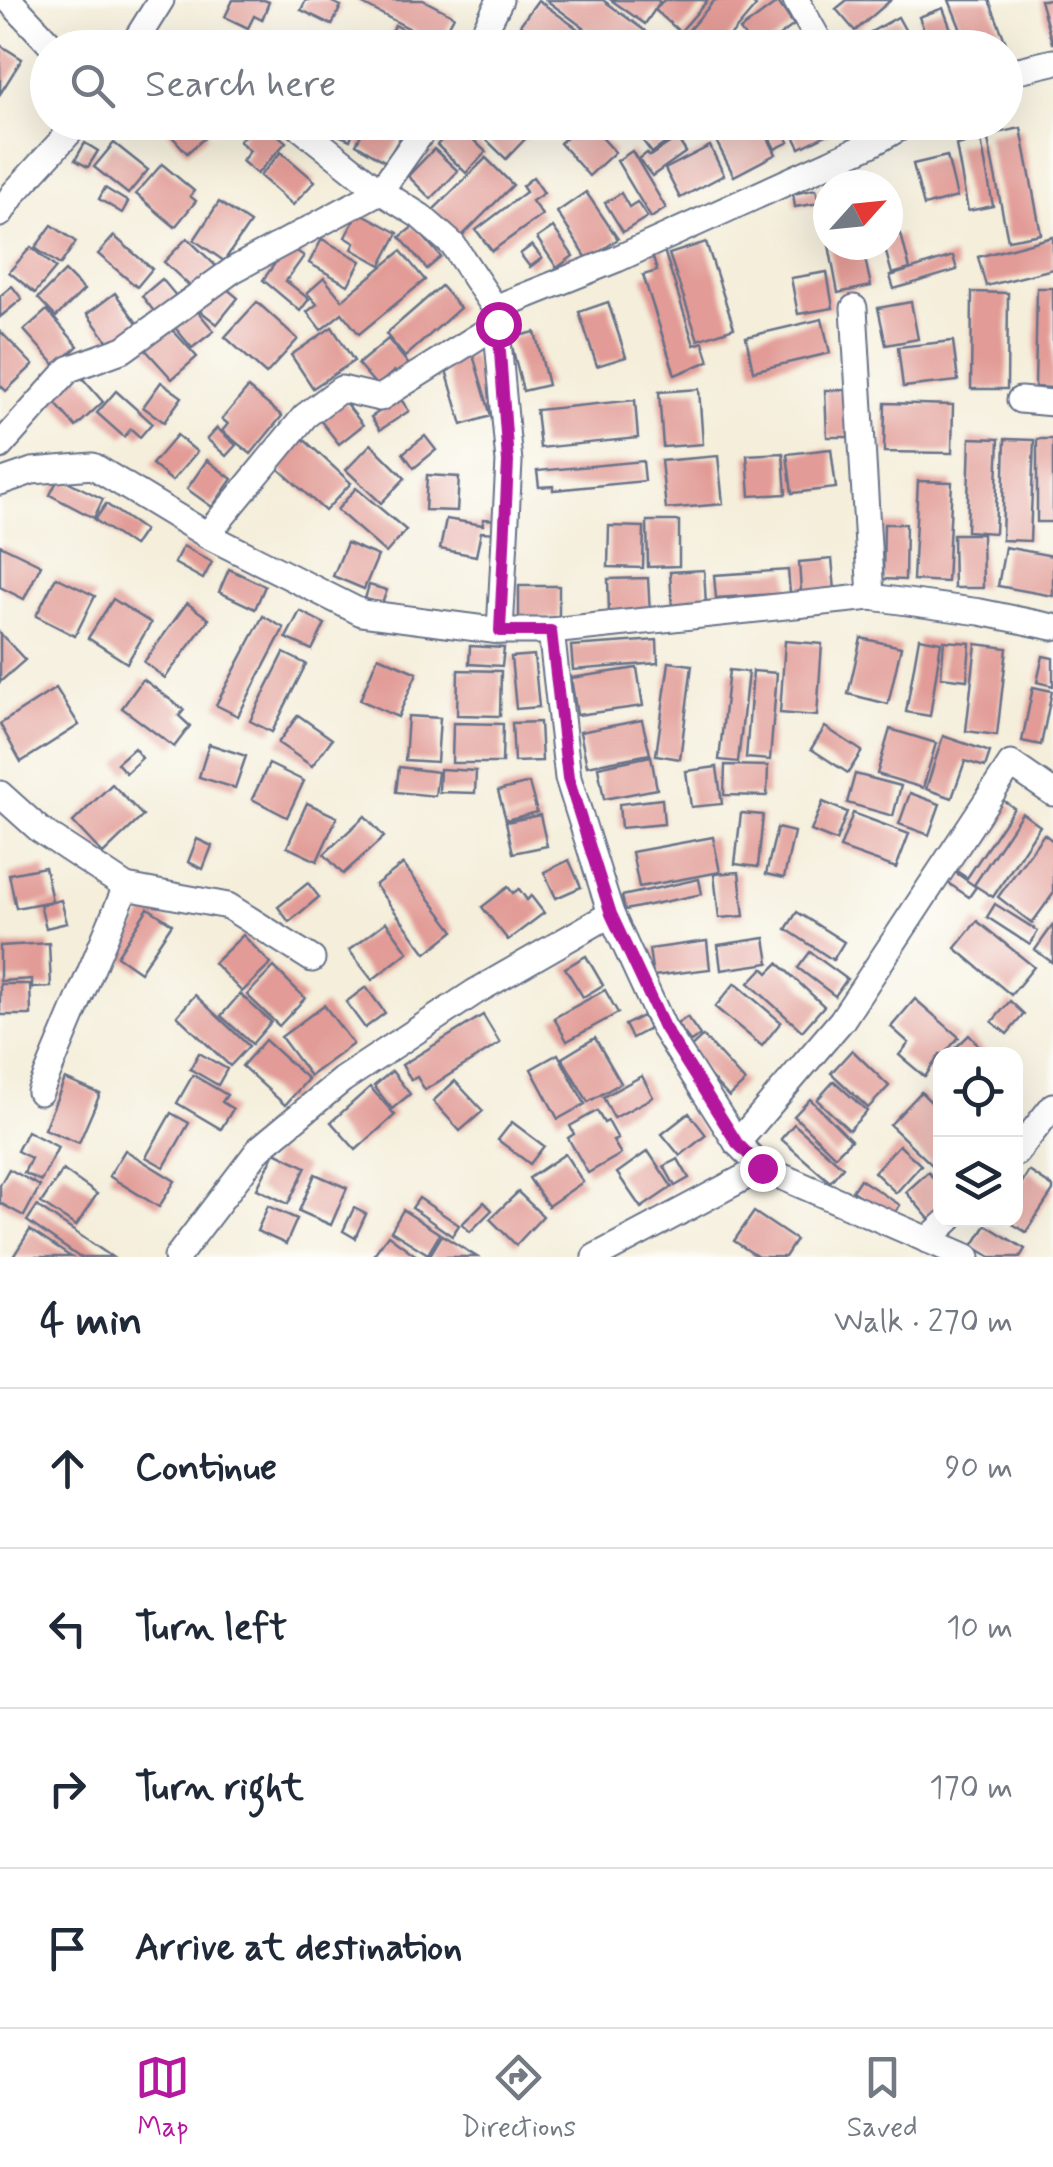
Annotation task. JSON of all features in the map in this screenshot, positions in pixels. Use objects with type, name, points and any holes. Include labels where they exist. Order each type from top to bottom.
[{"type":"street","points":[[10,0],[38,30]]},
{"type":"street","points":[[148,30],[162,0]]},
{"type":"street","points":[[485,30],[500,0]]},
{"type":"street","points":[[796,0],[813,30]]},
{"type":"street","points":[[1023,69],[1053,62]]},
{"type":"street","points":[[0,214],[63,140]]},
{"type":"street","points":[[316,140],[452,244],[496,316],[508,462],[500,631]]},
{"type":"street","points":[[0,446],[68,369],[124,349],[233,270],[380,190],[416,140]]},
{"type":"street","points":[[207,535],[305,416],[342,389],[380,398],[496,316],[853,140]]},
{"type":"street","points":[[854,308],[871,597]]},
{"type":"street","points":[[1020,400],[1053,404]]},
{"type":"street","points":[[0,482],[32,470],[93,466],[207,535],[362,613],[500,631],[551,631],[871,597],[1053,627]]},
{"type":"street","points":[[551,631],[568,778],[611,914],[664,1027],[737,1143],[762,1168],[966,1257]]},
{"type":"street","points":[[737,1143],[842,1020],[1011,764],[1053,793]]},
{"type":"street","points":[[0,794],[40,830],[126,887],[228,906],[312,959]]},
{"type":"street","points":[[40,1092],[126,887]]},
{"type":"street","points":[[177,1257],[260,1148],[342,1080],[474,992],[611,914]]},
{"type":"street","points":[[1023,1144],[1053,1106]]},
{"type":"street","points":[[595,1257],[762,1168]]},
{"type":"street","points":[[926,1240],[941,1227]]},
{"type":"building","points":[[233,0],[269,2],[262,20],[254,16],[248,28],[225,17]]},
{"type":"building","points":[[306,0],[328,0],[341,6],[332,25],[301,10]]},
{"type":"building","points":[[355,0],[423,0],[454,16],[446,30],[412,30]]},
{"type":"building","points":[[538,0],[579,30],[527,30],[520,25]]},
{"type":"building","points":[[546,0],[603,0],[644,30],[587,30]]},
{"type":"building","points":[[611,0],[657,0],[660,2],[645,24]]},
{"type":"building","points":[[664,0],[708,0],[682,30],[655,10]]},
{"type":"building","points":[[715,0],[749,0],[756,6],[735,30],[689,30]]},
{"type":"building","points":[[847,0],[891,0],[856,30],[836,9]]},
{"type":"building","points":[[949,0],[989,0],[1001,30],[961,30]]},
{"type":"building","points":[[1040,0],[1053,0],[1053,43],[1052,43]]},
{"type":"building","points":[[778,2],[794,25],[787,30],[740,30]]},
{"type":"building","points":[[943,8],[951,30],[924,30],[919,17]]},
{"type":"building","points":[[898,17],[905,30],[874,30]]},
{"type":"building","points":[[0,45],[22,59],[0,94]]},
{"type":"building","points":[[1023,139],[1041,234],[1008,240],[988,140]]},
{"type":"building","points":[[175,140],[202,140],[187,153]]},
{"type":"building","points":[[358,140],[399,140],[386,162],[356,144]]},
{"type":"building","points":[[442,140],[474,140],[486,152],[466,173],[437,145]]},
{"type":"building","points":[[486,140],[524,140],[506,159]]},
{"type":"building","points":[[604,140],[615,152],[589,176],[560,143]]},
{"type":"building","points":[[644,140],[670,140],[652,153]]},
{"type":"building","points":[[674,140],[678,140],[686,152],[652,176],[639,159],[647,153],[650,156]]},
{"type":"building","points":[[716,140],[769,140],[776,154],[734,176]]},
{"type":"building","points":[[770,140],[788,140],[789,142],[775,149]]},
{"type":"building","points":[[796,140],[816,140],[800,148]]},
{"type":"building","points":[[981,140],[993,206],[968,211],[956,145]]},
{"type":"building","points":[[239,141],[286,142],[257,174],[242,161],[250,151]]},
{"type":"building","points":[[85,143],[98,151],[88,167],[75,160]]},
{"type":"building","points":[[114,143],[148,170],[128,194],[94,167]]},
{"type":"building","points":[[710,146],[724,175],[680,198],[665,169]]},
{"type":"building","points":[[434,149],[458,171],[431,199],[408,176]]},
{"type":"building","points":[[632,151],[666,208],[651,218],[617,161]]},
{"type":"building","points":[[281,152],[315,181],[293,205],[260,176]]},
{"type":"building","points":[[947,156],[957,197],[924,206],[913,164]]},
{"type":"building","points":[[486,158],[513,185],[460,238],[433,210]]},
{"type":"building","points":[[162,164],[194,191],[190,196],[196,201],[175,227],[136,194]]},
{"type":"building","points":[[533,177],[544,193],[532,201],[542,215],[492,251],[476,230],[526,192],[522,186]]},
{"type":"building","points":[[105,188],[128,202],[122,213],[99,199]]},
{"type":"building","points":[[813,190],[813,204],[795,207],[793,194]]},
{"type":"building","points":[[586,192],[618,239],[588,260],[557,212]]},
{"type":"building","points":[[621,193],[629,207],[637,202],[647,217],[623,232],[605,203]]},
{"type":"building","points":[[219,202],[250,223],[224,261],[194,240]]},
{"type":"building","points":[[359,212],[398,233],[381,265],[352,249],[355,243],[345,237]]},
{"type":"building","points":[[52,225],[76,242],[60,265],[35,248]]},
{"type":"building","points":[[414,226],[441,257],[427,269],[400,237]]},
{"type":"building","points":[[553,227],[573,256],[557,268],[537,238]]},
{"type":"building","points":[[114,236],[152,269],[137,287],[98,254]]},
{"type":"building","points":[[1053,237],[1053,269],[986,286],[978,257]]},
{"type":"building","points":[[187,238],[216,266],[194,290],[164,262]]},
{"type":"building","points":[[322,239],[361,261],[348,285],[309,263]]},
{"type":"building","points":[[706,242],[734,328],[698,340],[669,254]]},
{"type":"building","points":[[903,242],[910,269],[892,274],[888,260],[903,260]]},
{"type":"building","points":[[288,245],[304,256],[286,281],[309,299],[300,311],[263,280]]},
{"type":"building","points":[[532,245],[542,258],[530,267],[520,254]]},
{"type":"building","points":[[31,247],[56,268],[35,293],[9,272]]},
{"type":"building","points":[[663,247],[694,345],[703,342],[709,361],[675,375],[643,275],[657,271],[651,251]]},
{"type":"building","points":[[401,251],[425,280],[359,334],[342,313],[321,330],[307,312],[317,304],[307,293],[324,278],[342,300]]},
{"type":"building","points":[[953,256],[957,270],[894,289],[890,276]]},
{"type":"building","points":[[832,260],[865,260],[871,286],[838,293]]},
{"type":"building","points":[[65,271],[84,290],[56,317],[38,298]]},
{"type":"building","points":[[827,272],[833,308],[798,314],[791,278]]},
{"type":"building","points":[[162,279],[177,297],[156,314],[142,296]]},
{"type":"building","points":[[221,284],[238,298],[217,324],[199,310]]},
{"type":"building","points":[[12,286],[22,299],[0,317],[0,296]]},
{"type":"building","points":[[441,286],[460,308],[405,357],[386,334]]},
{"type":"building","points":[[1037,288],[1053,288],[1053,388],[1035,387]]},
{"type":"building","points":[[972,292],[1008,293],[1007,389],[971,389]]},
{"type":"building","points":[[115,293],[140,327],[112,347],[87,314]]},
{"type":"building","points":[[257,302],[298,339],[266,374],[225,337]]},
{"type":"building","points":[[608,302],[626,357],[597,366],[579,312]]},
{"type":"building","points":[[911,302],[918,339],[886,345],[878,308]]},
{"type":"building","points":[[194,307],[214,331],[192,348],[173,325]]},
{"type":"building","points":[[47,310],[78,346],[56,366],[24,330]]},
{"type":"building","points":[[822,319],[830,353],[753,371],[746,337]]},
{"type":"building","points":[[168,325],[197,357],[172,379],[144,348]]},
{"type":"building","points":[[332,327],[354,361],[313,388],[291,355]]},
{"type":"building","points":[[0,331],[33,365],[6,391],[0,385]]},
{"type":"building","points":[[535,332],[548,385],[523,391],[510,338]]},
{"type":"building","points":[[388,339],[410,366],[398,376],[394,371],[377,386],[358,364]]},
{"type":"building","points":[[953,341],[958,381],[903,387],[898,347]]},
{"type":"building","points":[[473,355],[491,416],[462,425],[444,363]]},
{"type":"building","points":[[77,372],[103,402],[76,427],[50,397]]},
{"type":"building","points":[[161,382],[182,397],[164,422],[143,407]]},
{"type":"building","points":[[248,388],[282,416],[251,454],[222,431],[228,424],[222,419]]},
{"type":"building","points":[[699,389],[703,444],[663,447],[659,392]]},
{"type":"building","points":[[825,390],[848,390],[849,437],[827,437]]},
{"type":"building","points":[[116,391],[152,423],[140,437],[131,429],[124,437],[97,413]]},
{"type":"building","points":[[400,398],[409,411],[380,430],[371,417]]},
{"type":"building","points":[[635,400],[638,438],[540,448],[536,410]]},
{"type":"building","points":[[344,401],[363,425],[339,444],[320,420]]},
{"type":"building","points":[[885,403],[953,405],[952,453],[884,452]]},
{"type":"building","points":[[217,428],[236,445],[226,456],[207,439]]},
{"type":"building","points":[[297,433],[351,483],[325,511],[271,462]]},
{"type":"building","points":[[177,435],[197,452],[172,481],[152,464]]},
{"type":"building","points":[[425,436],[436,450],[414,468],[403,453]]},
{"type":"building","points":[[970,438],[999,439],[995,533],[967,531]]},
{"type":"building","points":[[1005,439],[1034,440],[1030,541],[1002,540]]},
{"type":"building","points":[[1037,439],[1053,439],[1053,522],[1037,522]]},
{"type":"building","points":[[371,444],[405,478],[381,503],[346,470]]},
{"type":"building","points":[[831,449],[836,488],[792,493],[787,454]]},
{"type":"building","points":[[783,453],[786,494],[750,496],[747,455]]},
{"type":"building","points":[[718,456],[723,504],[666,509],[661,461]]},
{"type":"building","points":[[207,460],[232,479],[212,507],[187,489]]},
{"type":"building","points":[[643,461],[645,481],[553,490],[553,486],[539,487],[537,471]]},
{"type":"building","points":[[427,475],[459,477],[457,511],[425,510]]},
{"type":"building","points":[[59,477],[103,499],[94,518],[50,495]]},
{"type":"building","points":[[918,481],[952,482],[947,582],[913,580]]},
{"type":"building","points":[[356,488],[406,530],[386,553],[337,510]]},
{"type":"building","points":[[106,504],[144,530],[133,546],[95,520]]},
{"type":"building","points":[[446,519],[483,525],[483,519],[500,520],[498,533],[481,532],[476,556],[440,549]]},
{"type":"building","points":[[647,521],[679,521],[679,566],[648,567]]},
{"type":"building","points":[[884,524],[906,524],[905,580],[883,579]]},
{"type":"building","points":[[609,526],[644,527],[643,568],[608,567]]},
{"type":"building","points":[[953,534],[982,534],[983,588],[954,588]]},
{"type":"building","points":[[347,543],[378,556],[364,589],[333,576]]},
{"type":"building","points":[[0,545],[41,565],[24,599],[0,587]]},
{"type":"building","points":[[183,546],[212,562],[203,579],[174,563]]},
{"type":"building","points":[[1005,547],[1053,556],[1053,596],[998,586]]},
{"type":"building","points":[[832,559],[835,590],[801,592],[799,562]]},
{"type":"building","points":[[229,569],[265,586],[255,609],[219,592]]},
{"type":"building","points":[[704,570],[706,605],[672,607],[670,572]]},
{"type":"building","points":[[788,570],[790,593],[716,598],[714,575]]},
{"type":"building","points":[[56,577],[95,596],[75,636],[36,616]]},
{"type":"building","points":[[648,578],[650,614],[609,615],[608,579]]},
{"type":"building","points":[[369,585],[387,590],[382,604],[365,599]]},
{"type":"building","points":[[519,586],[559,586],[559,619],[519,619]]},
{"type":"building","points":[[113,599],[151,623],[127,663],[88,638]]},
{"type":"building","points":[[187,603],[209,619],[165,678],[144,662]]},
{"type":"building","points":[[300,611],[325,624],[312,650],[286,638]]},
{"type":"building","points":[[263,616],[284,628],[238,716],[216,705]]},
{"type":"building","points":[[0,633],[25,660],[0,682]]},
{"type":"building","points":[[861,638],[901,647],[888,704],[848,694]]},
{"type":"building","points":[[919,638],[941,642],[930,716],[906,712]]},
{"type":"building","points":[[657,640],[658,663],[573,670],[571,646]]},
{"type":"building","points":[[785,641],[822,644],[817,716],[780,713]]},
{"type":"building","points":[[944,641],[970,643],[967,680],[941,677]]},
{"type":"building","points":[[976,644],[1007,648],[997,735],[966,731]]},
{"type":"building","points":[[470,646],[504,648],[502,666],[469,664]]},
{"type":"building","points":[[284,653],[306,664],[272,732],[250,721]]},
{"type":"building","points":[[534,655],[539,707],[516,709],[511,657]]},
{"type":"building","points":[[378,656],[417,673],[398,717],[360,700]]},
{"type":"building","points":[[1043,656],[1053,658],[1053,686],[1037,682]]},
{"type":"building","points":[[669,662],[692,665],[680,759],[656,755]]},
{"type":"building","points":[[637,668],[643,706],[577,715],[571,678]]},
{"type":"building","points":[[458,670],[501,671],[500,716],[457,715]]},
{"type":"building","points":[[729,670],[748,672],[738,762],[719,760]]},
{"type":"building","points":[[753,671],[777,673],[770,760],[746,758]]},
{"type":"building","points":[[143,679],[184,710],[179,716],[190,726],[174,747],[122,708]]},
{"type":"building","points":[[1033,687],[1052,691],[1041,745],[1022,741]]},
{"type":"building","points":[[56,688],[79,725],[21,762],[0,724]]},
{"type":"building","points":[[298,715],[332,739],[312,766],[278,743]]},
{"type":"building","points":[[408,716],[440,718],[437,762],[405,760]]},
{"type":"building","points":[[642,720],[650,754],[587,766],[580,732]]},
{"type":"building","points":[[540,722],[542,761],[514,762],[512,723]]},
{"type":"building","points":[[453,723],[503,724],[502,763],[452,763]]},
{"type":"building","points":[[825,727],[862,751],[848,773],[811,749]]},
{"type":"building","points":[[890,729],[936,743],[923,788],[877,774]]},
{"type":"building","points":[[943,736],[990,752],[985,767],[965,761],[952,798],[926,789]]},
{"type":"building","points":[[209,744],[246,756],[235,788],[199,777]]},
{"type":"building","points":[[134,748],[142,758],[126,773],[117,763]]},
{"type":"building","points":[[651,756],[657,789],[604,799],[598,767]]},
{"type":"building","points":[[269,764],[304,781],[287,817],[252,799]]},
{"type":"building","points":[[725,765],[768,766],[767,796],[724,795]]},
{"type":"building","points":[[399,767],[438,772],[435,796],[396,792]]},
{"type":"building","points":[[717,767],[722,804],[691,807],[686,771]]},
{"type":"building","points":[[440,769],[476,771],[475,793],[439,792]]},
{"type":"building","points":[[855,774],[901,786],[893,816],[847,803]]},
{"type":"building","points":[[529,783],[537,812],[506,820],[498,791]]},
{"type":"building","points":[[112,784],[143,816],[103,854],[73,822]]},
{"type":"building","points":[[910,793],[940,804],[929,835],[899,824]]},
{"type":"building","points":[[997,796],[1014,808],[967,878],[949,866]]},
{"type":"building","points":[[662,799],[664,824],[621,828],[619,804]]},
{"type":"building","points":[[823,802],[847,812],[836,841],[811,831]]},
{"type":"building","points":[[307,803],[337,817],[317,861],[287,847]]},
{"type":"building","points":[[741,813],[763,815],[758,867],[735,864]]},
{"type":"building","points":[[853,813],[909,834],[896,868],[840,848]]},
{"type":"building","points":[[1022,813],[1040,826],[993,897],[974,885]]},
{"type":"building","points":[[540,815],[547,846],[513,853],[506,822]]},
{"type":"building","points":[[365,816],[384,837],[343,874],[324,854]]},
{"type":"building","points":[[777,828],[794,832],[784,878],[766,874]]},
{"type":"building","points":[[1044,834],[1053,841],[1053,894],[1032,923],[998,897]]},
{"type":"building","points":[[713,837],[720,872],[639,887],[632,852]]},
{"type":"building","points":[[197,839],[212,846],[203,869],[188,862]]},
{"type":"building","points":[[569,860],[581,887],[556,898],[544,872]]},
{"type":"building","points":[[403,864],[454,931],[426,953],[375,885]]},
{"type":"building","points":[[45,867],[52,901],[16,908],[9,874]]},
{"type":"building","points":[[952,870],[976,887],[969,897],[945,881]]},
{"type":"building","points":[[739,872],[744,916],[719,918],[714,874]]},
{"type":"building","points":[[699,879],[702,894],[625,910],[622,896]]},
{"type":"building","points":[[308,883],[319,897],[289,922],[278,907]]},
{"type":"building","points":[[508,887],[513,893],[519,889],[527,900],[531,896],[544,913],[508,940],[482,907]]},
{"type":"building","points":[[61,900],[67,923],[46,928],[40,905]]},
{"type":"building","points":[[995,904],[1038,931],[1030,945],[987,917]]},
{"type":"building","points":[[148,908],[172,924],[140,972],[117,956]]},
{"type":"building","points":[[797,912],[844,942],[833,960],[786,929]]},
{"type":"building","points":[[977,921],[1034,967],[1011,995],[955,948]]},
{"type":"building","points":[[386,922],[408,952],[372,980],[349,950]]},
{"type":"building","points":[[1053,925],[1053,963],[1035,950]]},
{"type":"building","points":[[243,935],[271,964],[242,992],[214,963]]},
{"type":"building","points":[[765,938],[769,963],[721,970],[718,945]]},
{"type":"building","points":[[707,941],[710,969],[653,976],[649,949]]},
{"type":"building","points":[[49,943],[51,987],[32,988],[32,979],[0,981],[0,946]]},
{"type":"building","points":[[810,952],[847,979],[835,996],[798,968]]},
{"type":"building","points":[[586,956],[603,985],[583,997],[565,968]]},
{"type":"building","points":[[778,963],[824,1006],[802,1031],[749,983],[763,968],[768,973]]},
{"type":"building","points":[[274,967],[305,998],[279,1026],[247,995]]},
{"type":"building","points":[[735,983],[781,1022],[762,1046],[715,1007]]},
{"type":"building","points":[[0,984],[30,984],[31,1015],[0,1015]]},
{"type":"building","points":[[366,987],[385,1013],[365,1028],[346,1002]]},
{"type":"building","points":[[605,990],[618,1013],[567,1041],[554,1018]]},
{"type":"building","points":[[240,994],[271,1022],[252,1044],[221,1016]]},
{"type":"building","points":[[195,995],[249,1046],[230,1066],[177,1016]]},
{"type":"building","points":[[915,999],[959,1037],[950,1047],[933,1047],[933,1065],[925,1077],[899,1055],[909,1043],[891,1027]]},
{"type":"building","points":[[1010,1001],[1024,1014],[1007,1034],[992,1022]]},
{"type":"building","points":[[324,1005],[353,1044],[310,1076],[281,1037]]},
{"type":"building","points":[[483,1015],[500,1043],[425,1090],[417,1077],[411,1080],[402,1065]]},
{"type":"building","points":[[643,1016],[649,1029],[632,1038],[625,1025]]},
{"type":"building","points":[[687,1017],[700,1035],[691,1042],[677,1024]]},
{"type":"building","points":[[969,1035],[980,1047],[956,1047]]},
{"type":"building","points":[[703,1036],[745,1082],[729,1097],[687,1051]]},
{"type":"building","points":[[595,1038],[621,1083],[588,1102],[562,1058]]},
{"type":"building","points":[[265,1040],[308,1079],[285,1105],[242,1066]]},
{"type":"building","points":[[852,1050],[889,1086],[868,1108],[831,1073]]},
{"type":"building","points":[[199,1053],[227,1069],[218,1085],[190,1069]]},
{"type":"building","points":[[558,1054],[585,1104],[558,1119],[531,1069]]},
{"type":"building","points":[[392,1071],[410,1094],[392,1109],[374,1086]]},
{"type":"building","points":[[193,1075],[227,1095],[222,1102],[233,1109],[221,1129],[177,1103]]},
{"type":"building","points":[[642,1076],[653,1097],[614,1118],[603,1097]]},
{"type":"building","points":[[65,1079],[100,1094],[79,1143],[44,1129]]},
{"type":"building","points":[[455,1081],[483,1111],[460,1131],[433,1101]]},
{"type":"building","points":[[834,1081],[867,1111],[849,1130],[817,1100]]},
{"type":"building","points":[[370,1087],[395,1115],[356,1150],[331,1122]]},
{"type":"building","points":[[921,1092],[933,1104],[933,1166],[890,1125]]},
{"type":"building","points":[[810,1099],[851,1140],[835,1156],[794,1116]]},
{"type":"building","points":[[597,1111],[604,1123],[608,1121],[621,1154],[588,1173],[568,1138],[574,1134],[570,1126]]},
{"type":"building","points":[[171,1113],[189,1123],[164,1167],[146,1157]]},
{"type":"building","points":[[689,1113],[706,1135],[680,1156],[662,1134]]},
{"type":"building","points":[[512,1122],[544,1146],[530,1164],[498,1140]]},
{"type":"building","points":[[794,1124],[843,1167],[830,1182],[781,1139]]},
{"type":"building","points":[[27,1131],[58,1147],[41,1181],[24,1173],[31,1158],[17,1151]]},
{"type":"building","points":[[899,1145],[921,1165],[896,1193],[874,1172]]},
{"type":"building","points":[[125,1150],[175,1181],[159,1207],[109,1176]]},
{"type":"building","points":[[648,1151],[672,1187],[641,1208],[617,1173]]},
{"type":"building","points":[[275,1152],[306,1167],[288,1204],[257,1189]]},
{"type":"building","points":[[565,1154],[583,1182],[548,1206],[529,1178]]},
{"type":"building","points":[[678,1159],[689,1178],[675,1186],[664,1166]]},
{"type":"building","points":[[9,1169],[40,1186],[24,1216],[0,1203],[0,1185]]},
{"type":"building","points":[[63,1170],[97,1194],[76,1226],[41,1203]]},
{"type":"building","points":[[1029,1171],[1053,1187],[1026,1232],[1018,1227],[1023,1227],[1023,1181]]},
{"type":"building","points":[[928,1172],[933,1178],[933,1217],[930,1220],[906,1192]]},
{"type":"building","points":[[315,1174],[347,1188],[331,1225],[299,1211]]},
{"type":"building","points":[[860,1179],[900,1205],[892,1217],[852,1191]]},
{"type":"building","points":[[518,1192],[543,1216],[516,1245],[490,1219]]},
{"type":"building","points":[[419,1198],[459,1225],[452,1236],[412,1208]]},
{"type":"building","points":[[484,1202],[492,1210],[470,1232],[462,1224]]},
{"type":"building","points":[[37,1206],[112,1257],[79,1257],[27,1221]]},
{"type":"building","points":[[268,1206],[297,1219],[286,1244],[257,1231]]},
{"type":"building","points":[[354,1208],[366,1214],[355,1238],[343,1231]]},
{"type":"building","points":[[403,1210],[440,1234],[428,1254],[391,1231]]},
{"type":"building","points":[[754,1212],[796,1240],[785,1257],[758,1257],[734,1241]]},
{"type":"building","points":[[985,1227],[989,1227],[1025,1249],[1020,1257],[991,1257],[973,1246]]},
{"type":"building","points":[[30,1230],[71,1257],[13,1257]]},
{"type":"building","points":[[388,1235],[418,1257],[372,1257]]},
{"type":"building","points":[[442,1235],[477,1257],[433,1257],[430,1255]]},
{"type":"route","points":[[498,324],[508,462],[500,631],[551,631],[568,778],[611,914],[664,1027],[737,1143],[762,1168]]}]
